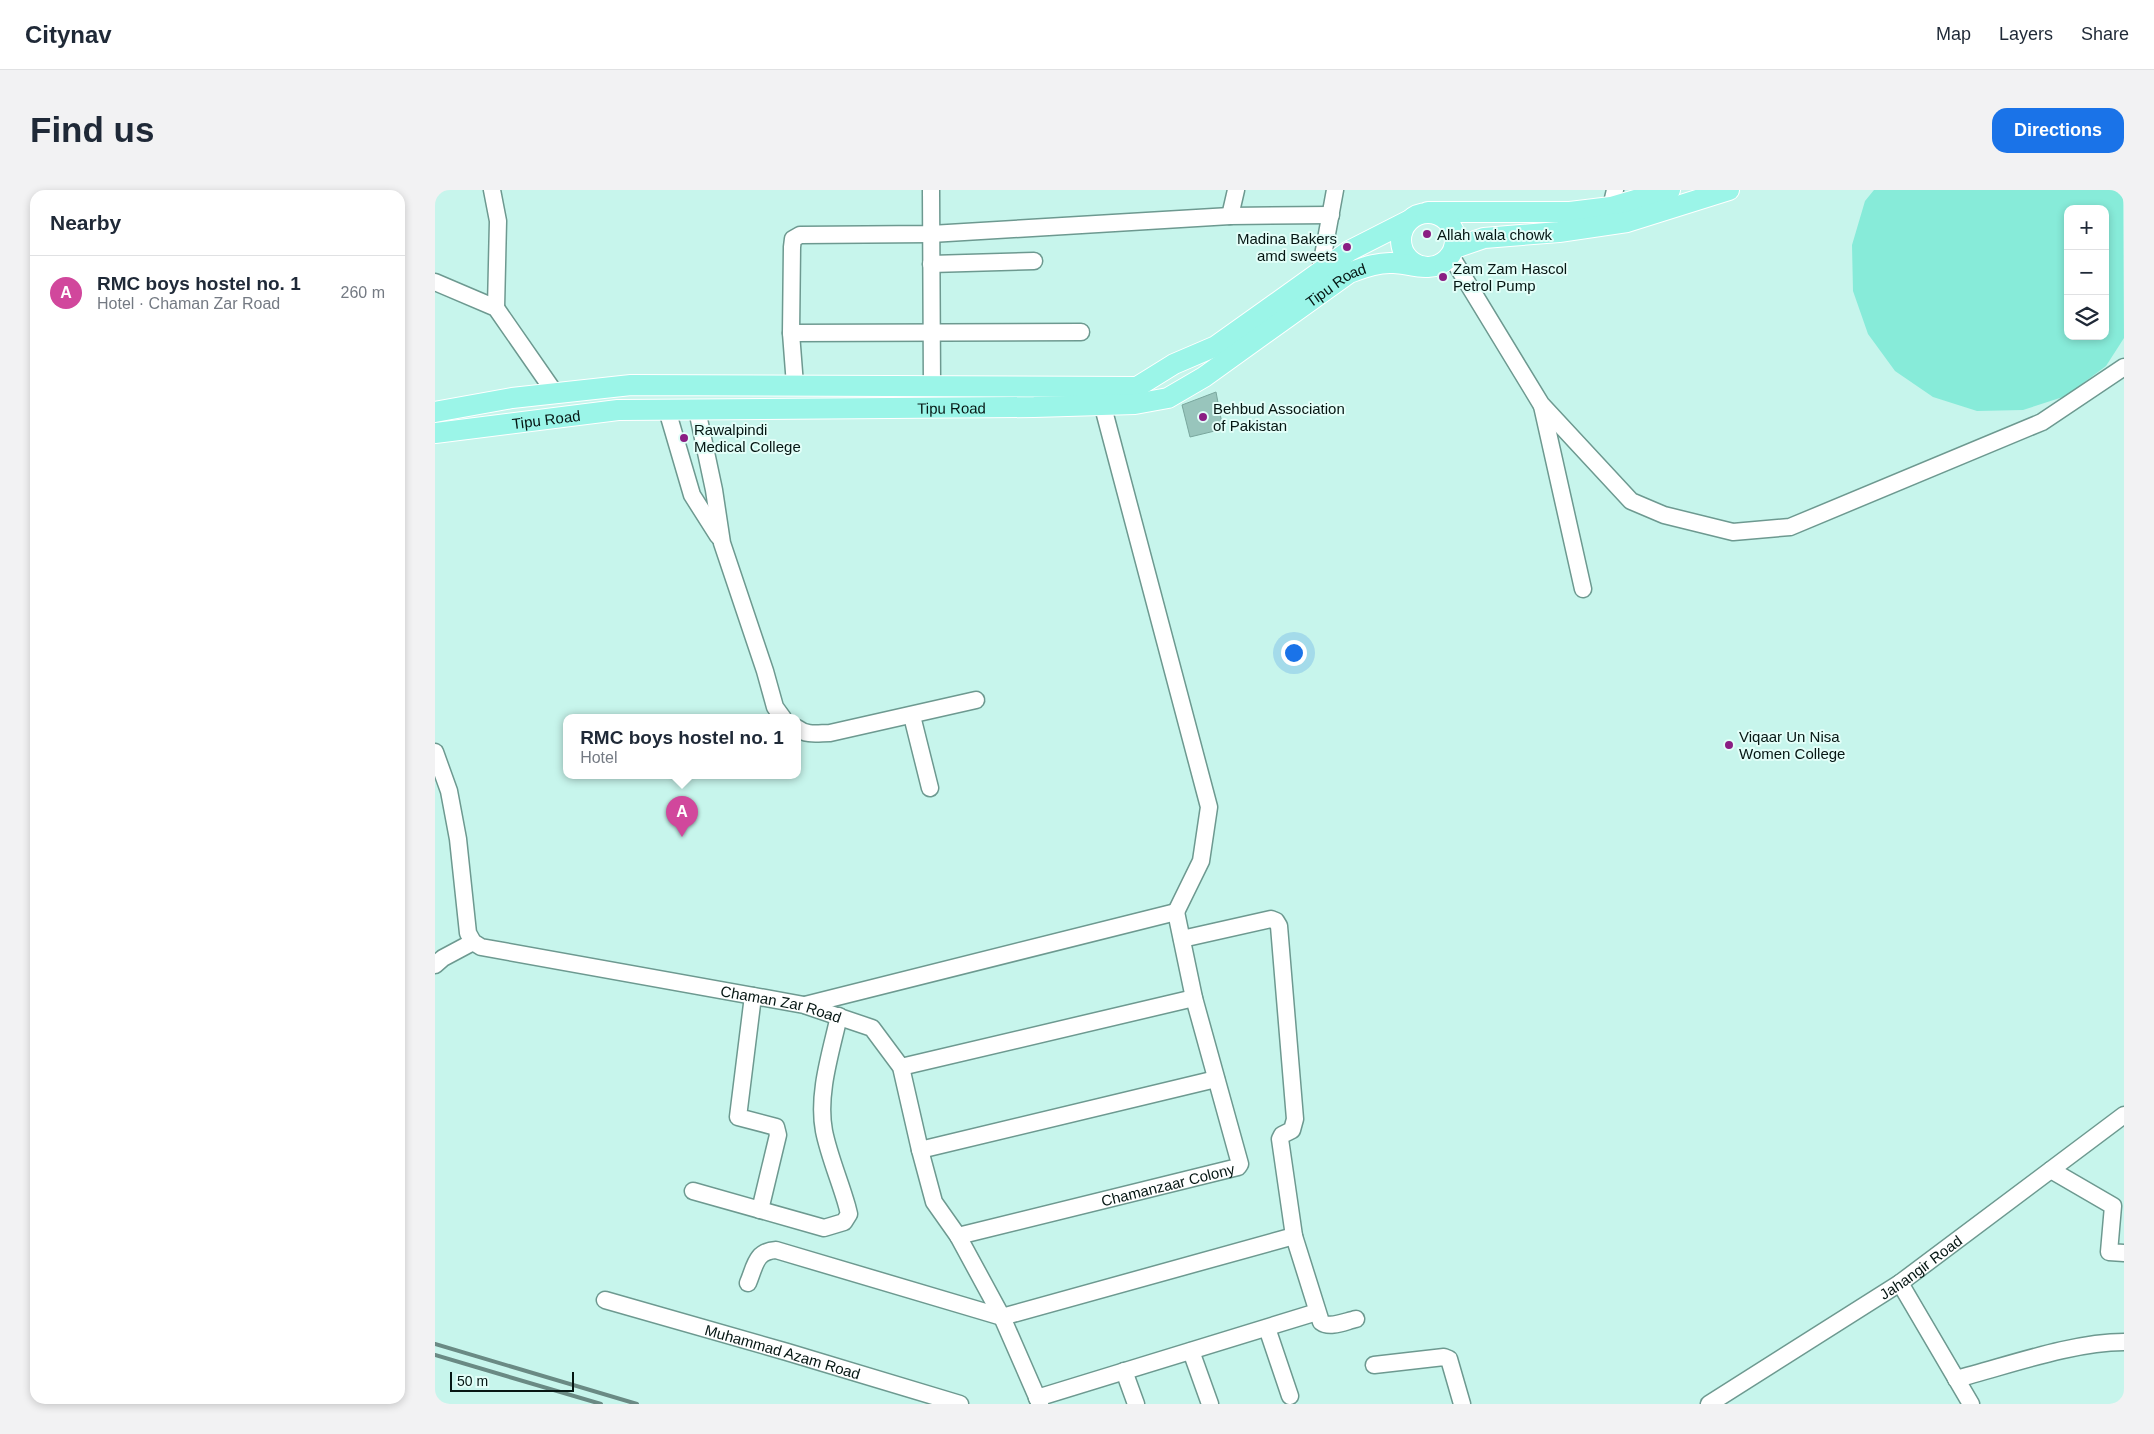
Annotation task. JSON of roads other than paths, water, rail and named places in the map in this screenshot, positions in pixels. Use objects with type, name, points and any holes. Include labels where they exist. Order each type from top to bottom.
[{"type":"main road","points":[[435,412],[512,398],[631,385],[1137,387],[1174,364],[1216,346],[1349,251],[1418,214],[1428,212],[1554,213],[1613,198],[1670,190]]},
{"type":"main road","points":[[1408,221],[1402,231],[1401,244],[1405,255],[1414,264],[1426,267],[1440,265],[1453,252],[1484,238],[1559,232],[1627,222],[1729,190]]},
{"type":"main road","points":[[1428,212],[1438,214],[1447,220],[1453,228],[1456,238],[1453,252]]},
{"type":"main road","name":"Tipu Road","points":[[435,433],[618,410],[1103,406],[1135,404],[1168,398],[1204,377],[1349,273],[1377,264],[1393,263],[1413,267],[1426,267]]},
{"type":"street","points":[[931,190],[932,386]]},
{"type":"street","points":[[1230,216],[1236,190]]},
{"type":"street","points":[[1320,272],[1335,190]]},
{"type":"street","points":[[493,195],[498,221],[497,308]]},
{"type":"street","points":[[795,385],[791,333],[792,246],[793,239],[800,235],[931,234],[1230,216],[1331,215]]},
{"type":"street","points":[[1453,252],[1541,404],[1631,501],[1664,515],[1733,532],[1790,527],[2042,422],[2124,367]]},
{"type":"street","points":[[931,264],[1034,261]]},
{"type":"street","points":[[435,282],[497,308],[555,393]]},
{"type":"street","points":[[791,333],[1081,332]]},
{"type":"street","points":[[1541,404],[1583,589]]},
{"type":"street","points":[[804,1005],[1176,912],[1201,861],[1209,807],[1103,406]]},
{"type":"street","points":[[667,410],[692,496],[722,543]]},
{"type":"street","points":[[697,410],[714,490],[722,543],[765,671],[775,707],[780,714]]},
{"type":"street","points":[[801,731],[813,734],[830,733],[976,700]]},
{"type":"street","points":[[912,716],[930,788]]},
{"type":"street","points":[[435,752],[449,792],[458,838],[468,934],[473,942],[443,958],[435,965]]},
{"type":"street","name":"Chamanzaar Colony","points":[[958,1236],[1238,1167],[1240,1160],[1194,998],[1176,912]]},
{"type":"street","points":[[1182,939],[1271,919],[1279,926],[1295,1119],[1293,1130],[1282,1135],[1280,1139],[1294,1236],[1321,1322],[1324,1325],[1356,1319]]},
{"type":"street","name":"Chaman Zar Road","points":[[473,942],[481,947],[804,1005],[872,1028],[901,1067],[920,1150],[935,1202],[958,1236],[1002,1317],[1038,1401]]},
{"type":"street","points":[[753,996],[737,1117],[775,1127],[778,1135],[759,1210]]},
{"type":"street","points":[[901,1067],[1194,998]]},
{"type":"street","points":[[693,1191],[824,1228],[844,1222],[849,1214],[824,1130],[823,1102],[826,1074],[839,1016]]},
{"type":"street","points":[[920,1150],[1216,1079]]},
{"type":"street","name":"Jahangir Road","points":[[1709,1404],[1900,1283],[2124,1115]]},
{"type":"street","points":[[2051,1170],[2113,1206],[2109,1252],[2124,1253]]},
{"type":"street","points":[[748,1283],[759,1255],[766,1250],[776,1250],[1002,1317],[1294,1236]]},
{"type":"street","points":[[1900,1283],[1971,1404]]},
{"type":"street","name":"Muhammad Azam Road","points":[[605,1300],[961,1404]]},
{"type":"street","points":[[1038,1401],[1317,1312]]},
{"type":"street","points":[[1267,1328],[1290,1396]]},
{"type":"street","points":[[1956,1379],[2065,1350],[2105,1342],[2124,1342]]},
{"type":"street","points":[[1191,1351],[1210,1404]]},
{"type":"street","points":[[1374,1365],[1444,1357],[1449,1359],[1462,1404]]},
{"type":"street","points":[[1124,1372],[1136,1404]]},
{"type":"railway","points":[[435,1344],[637,1404]]},
{"type":"railway","points":[[435,1355],[601,1404]]},
{"type":"place","name":"Allah wala chowk","points":[[1427,234]]},
{"type":"place","name":"Madina Bakers amd sweets","points":[[1347,247]]},
{"type":"place","name":"Zam Zam Hascol Petrol Pump","points":[[1443,277]]},
{"type":"place","name":"Behbud Association of Pakistan","points":[[1203,417]]},
{"type":"place","name":"Rawalpindi Medical College","points":[[684,438]]},
{"type":"place","name":"Viqaar Un Nisa Women College","points":[[1729,745]]},
{"type":"place","name":"RMC boys hostel no. 1","points":[[682,837]]}]
